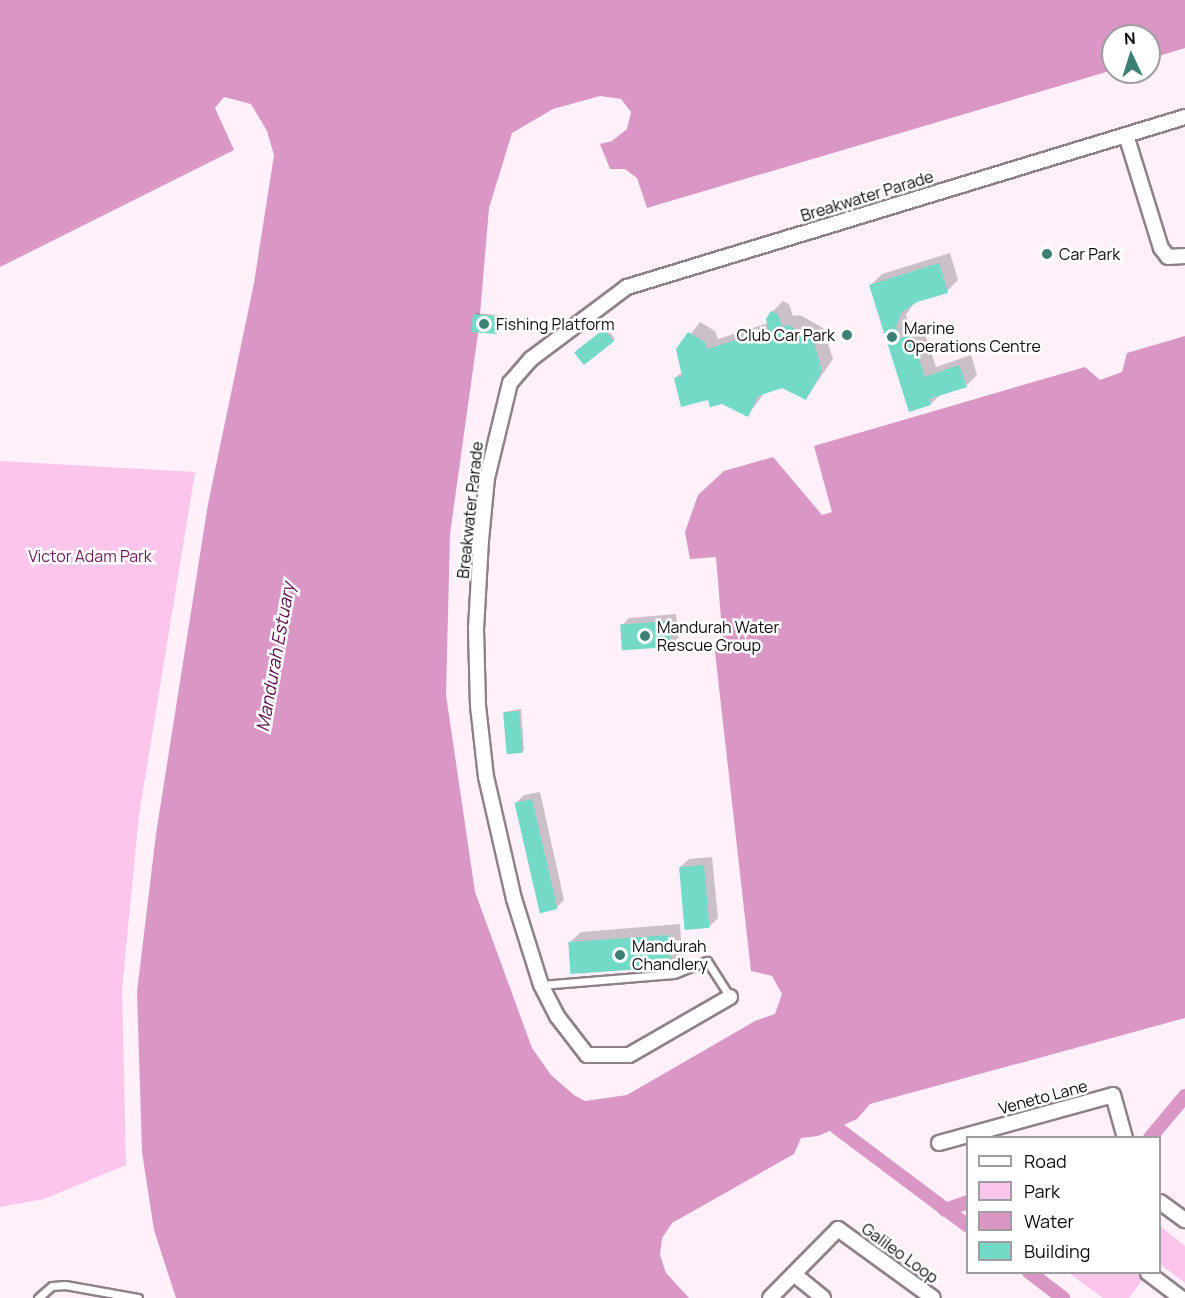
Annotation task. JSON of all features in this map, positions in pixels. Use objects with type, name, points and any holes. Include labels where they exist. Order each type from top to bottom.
[{"type":"street","name":"Breakwater Parade","points":[[730,997],[629,1054],[587,1054],[557,1016],[541,985],[514,899],[486,777],[478,705],[476,629],[481,540],[489,468],[510,383],[531,359],[627,287],[1185,117]]},
{"type":"street","points":[[1126,135],[1161,248],[1168,257],[1185,256]]},
{"type":"street","name":"Veneto Lane","points":[[939,1143],[1113,1095],[1125,1136]]},
{"type":"street","points":[[1161,1203],[1183,1214]]},
{"type":"street","name":"Galileo Loop","points":[[770,1298],[838,1229],[933,1298]]},
{"type":"street","points":[[1149,1274],[1181,1298]]},
{"type":"street","points":[[795,1275],[823,1298]]},
{"type":"lane","points":[[541,985],[674,974],[707,961],[730,997]]},
{"type":"lane","points":[[38,1298],[59,1286],[103,1295],[138,1298]]},
{"type":"green space","name":"Victor Adam Park","points":[[0,461],[195,472],[139,815],[122,989],[126,1165],[44,1199],[0,1207]]},
{"type":"green space","points":[[1161,1227],[1185,1246],[1185,1283],[1161,1265]]},
{"type":"green space","points":[[1070,1274],[1146,1274],[1129,1298],[1103,1298]]},
{"type":"water","name":"Mandurah Estuary","points":[[0,0],[1185,0],[1185,48],[1161,55],[1161,24],[1101,24],[1101,74],[647,208],[637,178],[625,169],[610,169],[600,144],[612,141],[627,129],[631,112],[621,99],[600,96],[553,109],[512,133],[489,208],[479,326],[450,534],[446,695],[475,892],[532,1048],[551,1075],[574,1095],[585,1101],[627,1095],[755,1021],[775,1014],[782,994],[772,976],[751,971],[714,643],[723,643],[716,557],[690,559],[685,532],[698,495],[724,471],[773,457],[822,515],[832,512],[814,446],[1085,367],[1100,380],[1122,372],[1127,353],[1185,336],[1185,1018],[870,1104],[857,1119],[818,1136],[801,1138],[794,1154],[672,1223],[662,1238],[660,1255],[666,1273],[689,1298],[176,1298],[154,1230],[142,1152],[137,992],[156,834],[208,504],[254,283],[274,155],[267,131],[251,104],[224,97],[215,108],[234,150],[0,267]]},
{"type":"building","name":"Marine Operations Centre","points":[[939,263],[948,293],[917,302],[901,313],[896,327],[900,338],[911,335],[925,377],[959,365],[967,387],[929,399],[931,405],[909,412],[869,285]]},
{"type":"building","points":[[771,311],[778,314],[782,327],[788,325],[813,339],[822,371],[806,400],[782,388],[758,396],[748,417],[722,404],[710,407],[708,400],[681,407],[674,378],[682,376],[676,349],[688,332],[705,342],[707,349],[768,330],[766,319]]},
{"type":"building","name":"Fishing Platform","points":[[473,314],[498,316],[496,334],[471,332]]},
{"type":"building","points":[[604,329],[614,342],[584,365],[574,352]]},
{"type":"building","name":"Mandurah Water Rescue Group","points":[[669,621],[671,647],[622,650],[620,624]]},
{"type":"building","points":[[519,711],[523,753],[507,754],[503,712]]},
{"type":"building","points":[[532,799],[557,909],[540,913],[514,803]]},
{"type":"building","points":[[704,865],[709,928],[685,930],[679,867]]},
{"type":"building","name":"Mandurah Chandlery","points":[[669,935],[671,967],[570,974],[568,942]]},
{"type":"waterway","points":[[1152,1136],[1185,1096]]},
{"type":"waterway","points":[[837,1128],[966,1225]]},
{"type":"waterway","points":[[945,1210],[966,1203]]},
{"type":"waterway","points":[[1032,1274],[1063,1298]]},
{"type":"place","name":"Car Park","points":[[1047,254]]},
{"type":"place","name":"Fishing Platform","points":[[484,324]]},
{"type":"place","name":"Club Car Park","points":[[847,335]]},
{"type":"place","name":"Marine Operations Centre","points":[[892,337]]},
{"type":"place","name":"Mandurah Water Rescue Group","points":[[645,636]]},
{"type":"place","name":"Mandurah Chandlery","points":[[620,955]]}]
